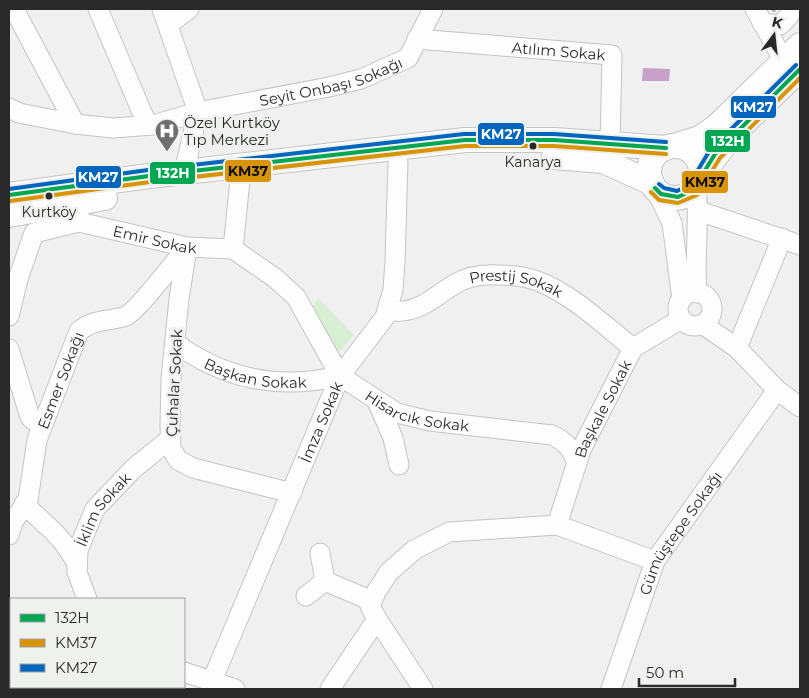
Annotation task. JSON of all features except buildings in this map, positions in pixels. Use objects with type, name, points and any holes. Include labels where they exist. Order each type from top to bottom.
[{"type":"main road","points":[[653,185],[650,165],[653,158],[670,147],[700,138],[718,126],[795,58]]},
{"type":"main road","points":[[24,220],[79,212],[240,180],[462,155],[582,158],[611,164],[653,185],[661,194],[678,197],[686,195],[698,181],[715,154],[795,58]]},
{"type":"main road","points":[[9,195],[184,172],[465,140],[554,140],[682,147],[696,158],[698,181]]},
{"type":"street","points":[[14,9],[75,124]]},
{"type":"street","points":[[98,9],[147,124]]},
{"type":"street","points":[[184,172],[198,112],[165,17],[189,9]]},
{"type":"street","name":"Seyit Onbaşı Sokağı","points":[[9,108],[19,113],[75,124],[113,128],[152,125],[198,112],[361,79],[408,58],[433,9]]},
{"type":"street","points":[[758,16],[780,25],[790,16],[792,9]]},
{"type":"street","points":[[758,16],[795,58]]},
{"type":"street","name":"Atılım Sokak","points":[[417,39],[612,55],[610,144]]},
{"type":"street","name":"İmza Sokak","points":[[196,680],[292,493],[340,376],[372,336],[387,311],[393,290],[398,162]]},
{"type":"street","points":[[233,249],[240,180]]},
{"type":"street","points":[[690,296],[706,298],[711,307],[709,317],[702,324],[692,326],[681,319],[678,307],[690,296],[696,274],[699,211],[698,181]]},
{"type":"street","points":[[653,185],[672,223],[690,296]]},
{"type":"street","points":[[699,211],[800,245]]},
{"type":"street","name":"Emir Sokak","points":[[79,212],[187,246],[233,249]]},
{"type":"street","points":[[9,316],[18,279],[24,220]]},
{"type":"street","points":[[736,348],[782,238]]},
{"type":"street","name":"Çuhalar Sokak","points":[[187,246],[171,378],[171,448],[178,460],[192,468],[292,493]]},
{"type":"street","name":"Esmer Sokağı","points":[[9,535],[29,493],[37,440],[41,427],[79,331],[88,324],[100,320],[127,315],[187,246]]},
{"type":"street","name":"Hisarcık Sokak","points":[[233,249],[275,278],[296,297],[340,376],[397,414],[430,421],[552,435],[561,439],[569,446],[576,462]]},
{"type":"street","name":"Prestij Sokak","points":[[387,311],[397,312],[423,307],[457,282],[470,278],[488,274],[513,276],[540,281],[562,294],[634,348]]},
{"type":"street","name":"Başkale Sokak","points":[[556,524],[581,450],[634,348],[681,319]]},
{"type":"street","points":[[702,324],[736,348],[778,390],[800,407]]},
{"type":"street","name":"Başkan Sokak","points":[[175,343],[206,364],[267,382],[286,384],[340,376]]},
{"type":"street","points":[[9,350],[30,417],[41,427]]},
{"type":"street","name":"Gümüştepe Sokağı","points":[[615,687],[655,561],[778,390]]},
{"type":"street","points":[[377,401],[393,438],[399,465]]},
{"type":"street","name":"İklim Sokak","points":[[87,598],[77,572],[78,550],[95,510],[133,469],[170,439]]},
{"type":"street","points":[[24,504],[55,531],[69,548],[77,564]]},
{"type":"street","points":[[423,689],[370,606],[389,572],[414,550],[448,532],[556,524],[655,561]]},
{"type":"street","points":[[320,553],[325,580]]},
{"type":"street","points":[[325,580],[372,601]]},
{"type":"street","points":[[306,596],[325,580]]},
{"type":"street","points":[[330,689],[377,619]]},
{"type":"street","points":[[196,680],[235,689]]},
{"type":"green space","points":[[318,298],[354,335],[335,356],[308,315]]},
{"type":"shaded area","points":[[643,68],[670,69],[669,81],[642,81]]},
{"type":"transit line","name":"KM27","points":[[659,184],[664,188],[677,191],[689,185],[710,150],[796,65]]},
{"type":"transit line","name":"132H","points":[[655,188],[661,194],[678,197],[693,190],[715,154],[800,69]]},
{"type":"transit line","name":"KM37","points":[[651,192],[659,200],[678,203],[697,195],[720,158],[800,78]]},
{"type":"transit line","name":"KM27","points":[[9,189],[148,170],[464,134],[554,134],[666,142]]},
{"type":"transit line","name":"132H","points":[[9,195],[149,176],[465,140],[554,140],[666,148]]},
{"type":"transit line","name":"KM37","points":[[10,201],[150,182],[465,146],[554,146],[666,154]]},
{"type":"place","name":"Kanarya","points":[[533,146]]},
{"type":"place","name":"Özel Kurtköy Tıp Merkezi","points":[[167,152]]},
{"type":"place","name":"Kurtköy","points":[[49,196]]}]
